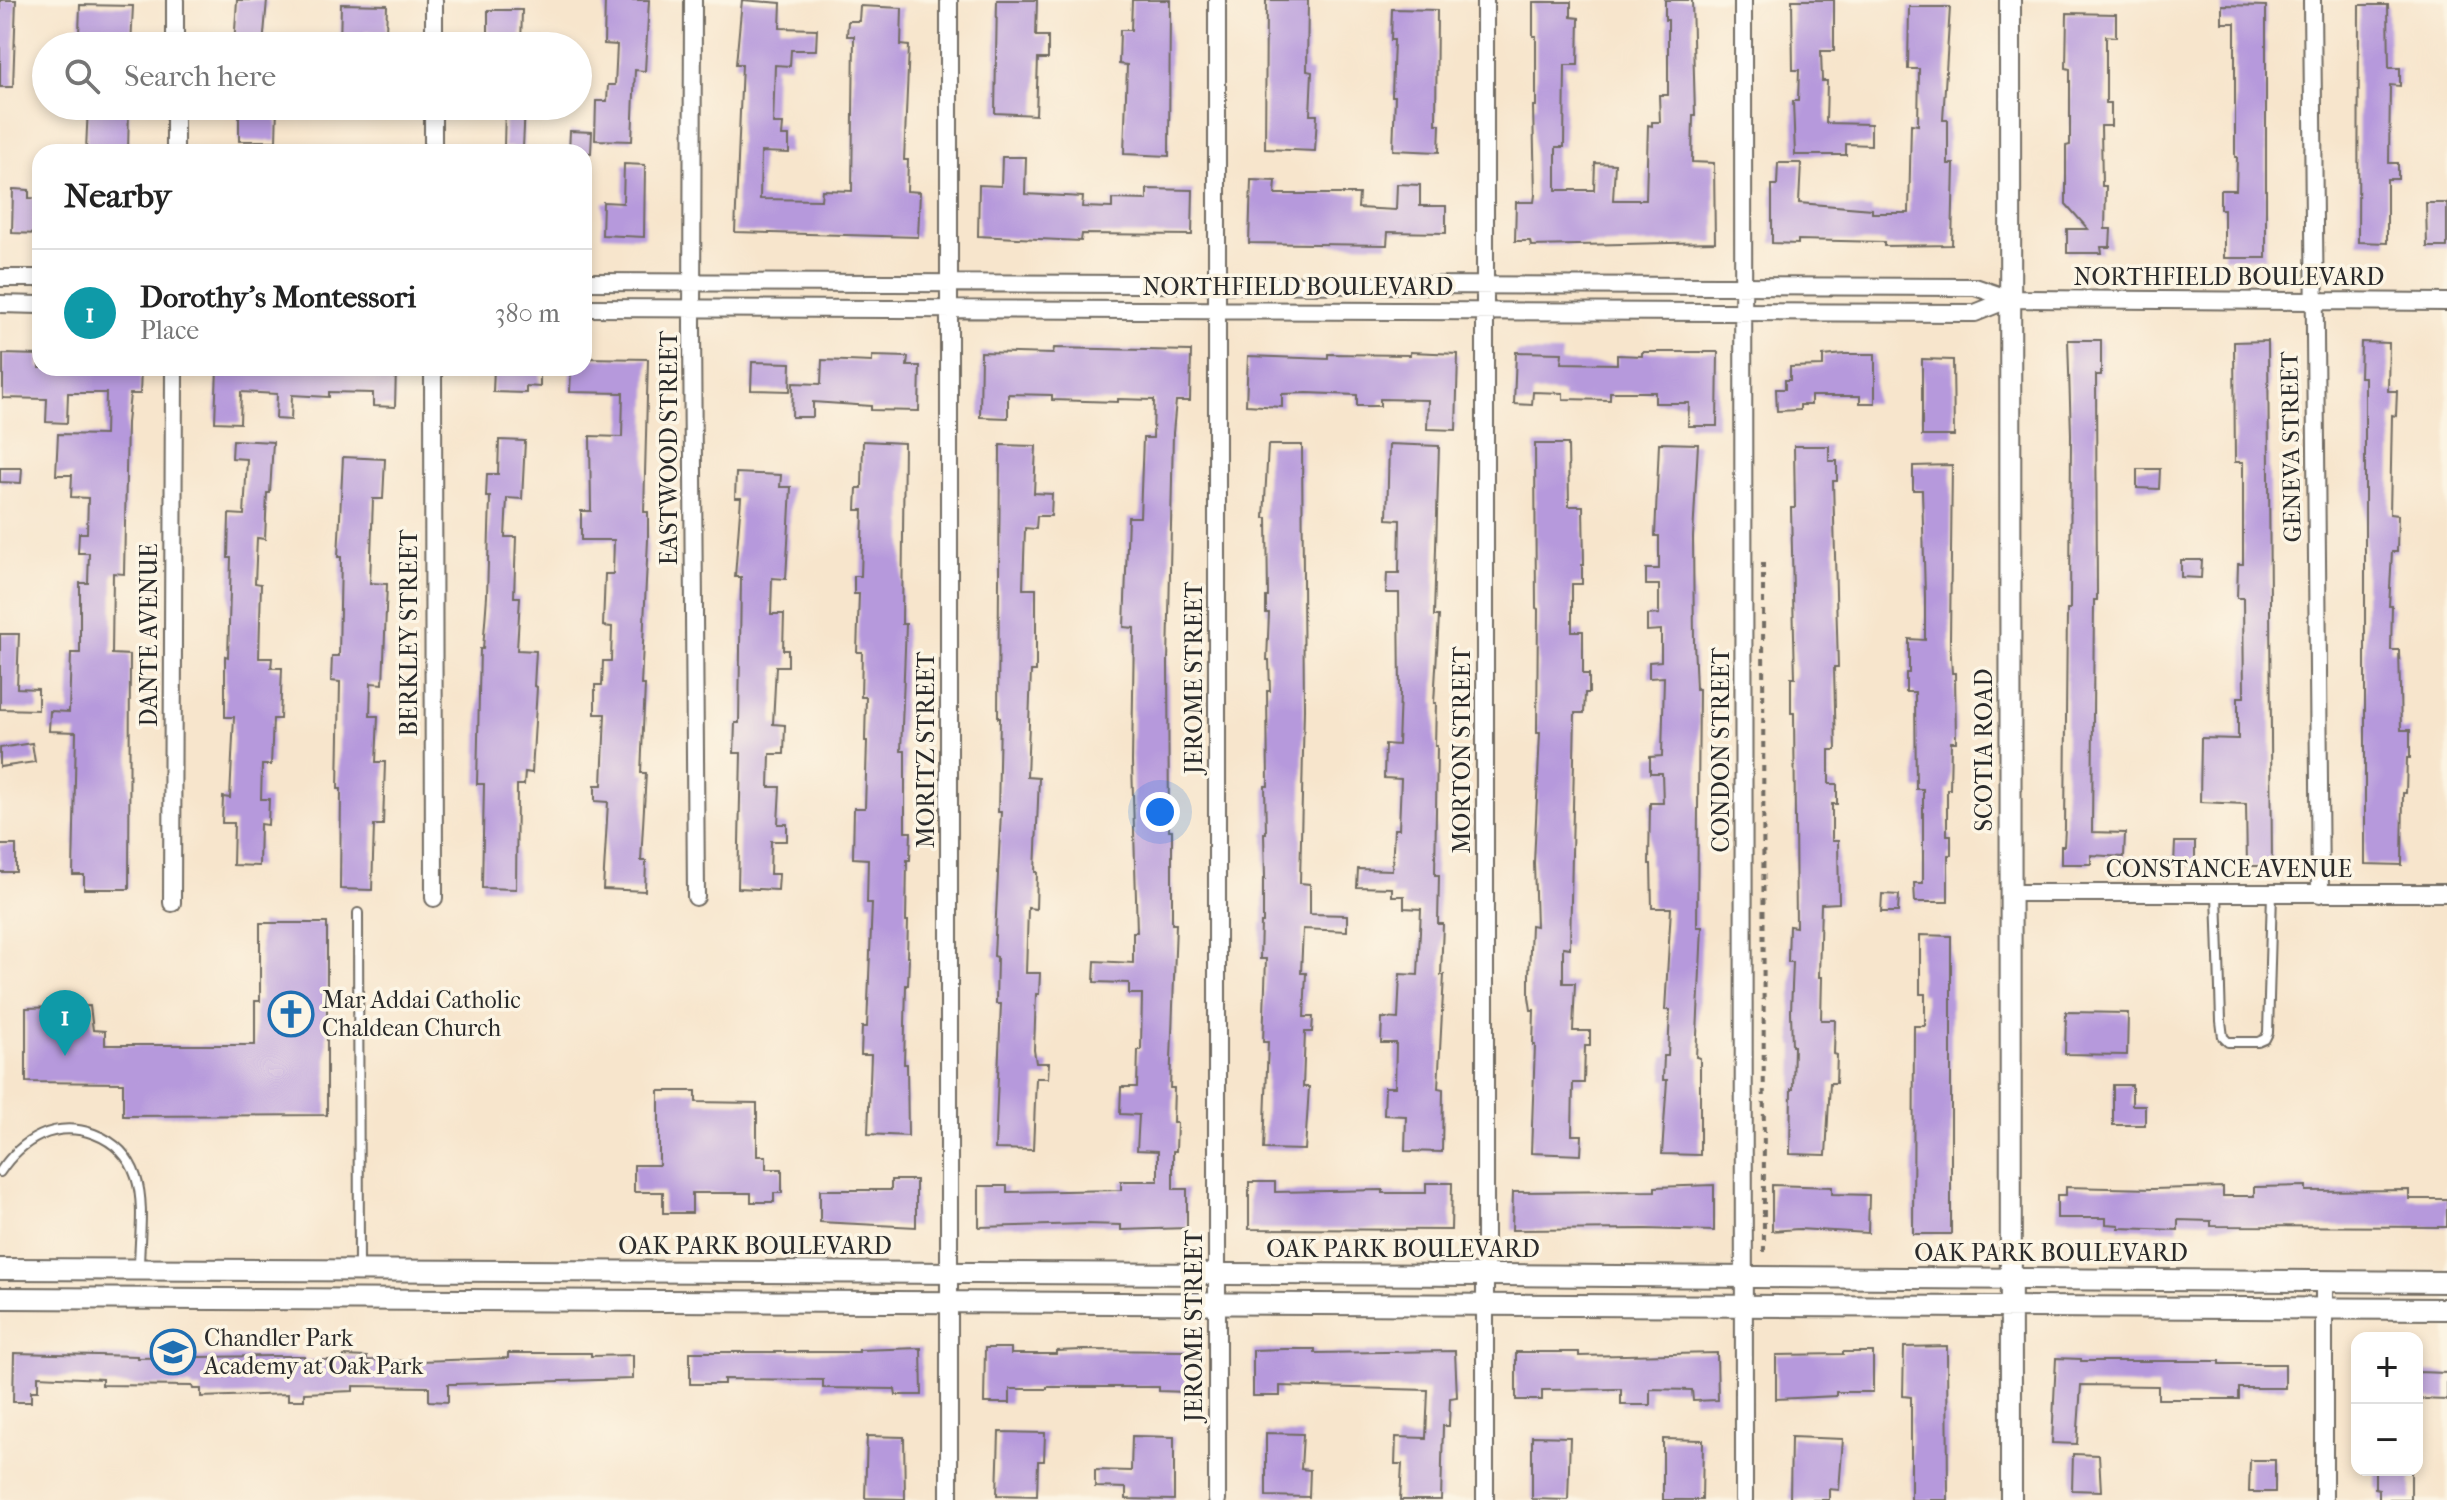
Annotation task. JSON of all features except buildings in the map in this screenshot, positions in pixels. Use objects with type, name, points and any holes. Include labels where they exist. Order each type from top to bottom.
[{"type":"street","points":[[175,0],[175,32]]},
{"type":"street","points":[[434,0],[434,32]]},
{"type":"street","name":"EASTWOOD STREET","points":[[693,0],[696,897]]},
{"type":"street","name":"MORITZ STREET","points":[[949,0],[949,1500]]},
{"type":"street","name":"JEROME STREET","points":[[1217,0],[1217,1500]]},
{"type":"street","name":"MORTON STREET","points":[[1485,0],[1485,1500]]},
{"type":"street","name":"CONDON STREET","points":[[1743,0],[1744,1500]]},
{"type":"street","name":"SCOTIA ROAD","points":[[2010,0],[2011,1500]]},
{"type":"street","name":"GENEVA STREET","points":[[2312,0],[2320,894]]},
{"type":"street","points":[[175,120],[175,144]]},
{"type":"street","points":[[433,120],[433,144]]},
{"type":"street","points":[[0,278],[32,278]]},
{"type":"street","name":"NORTHFIELD BOULEVARD","points":[[592,282],[1975,287],[2010,299],[2447,302]]},
{"type":"street","name":"NORTHFIELD BOULEVARD","points":[[592,308],[1975,313],[2010,299]]},
{"type":"street","points":[[0,304],[32,305]]},
{"type":"street","name":"DANTE AVENUE","points":[[172,903],[174,376]]},
{"type":"street","name":"BERKLEY STREET","points":[[433,376],[434,898]]},
{"type":"street","name":"CONSTANCE AVENUE","points":[[2011,893],[2447,893]]},
{"type":"street","name":"OAK PARK BOULEVARD","points":[[0,1269],[2447,1282]]},
{"type":"street","points":[[139,1270],[139,1298]]},
{"type":"street","points":[[359,1271],[360,1299]]},
{"type":"street","points":[[2324,1280],[2324,1500]]},
{"type":"street","points":[[0,1298],[2447,1309]]},
{"type":"lane","points":[[2217,893],[2221,1021],[2223,1037],[2228,1042],[2258,1042],[2265,1039],[2268,1033],[2272,893]]},
{"type":"lane","points":[[358,913],[359,1271]]},
{"type":"lane","points":[[0,1172],[23,1145],[51,1131],[68,1128],[84,1131],[117,1146],[129,1161],[137,1179],[139,1270]]},
{"type":"path","points":[[1763,553],[1764,1257],[1767,1267]]},
{"type":"place","name":"Mar Addai Catholic Chaldean Church","points":[[291,1014]]},
{"type":"place","name":"Dorothy's Montessori","points":[[65,1056]]},
{"type":"place","name":"Chandler Park Academy at Oak Park","points":[[173,1352]]}]
